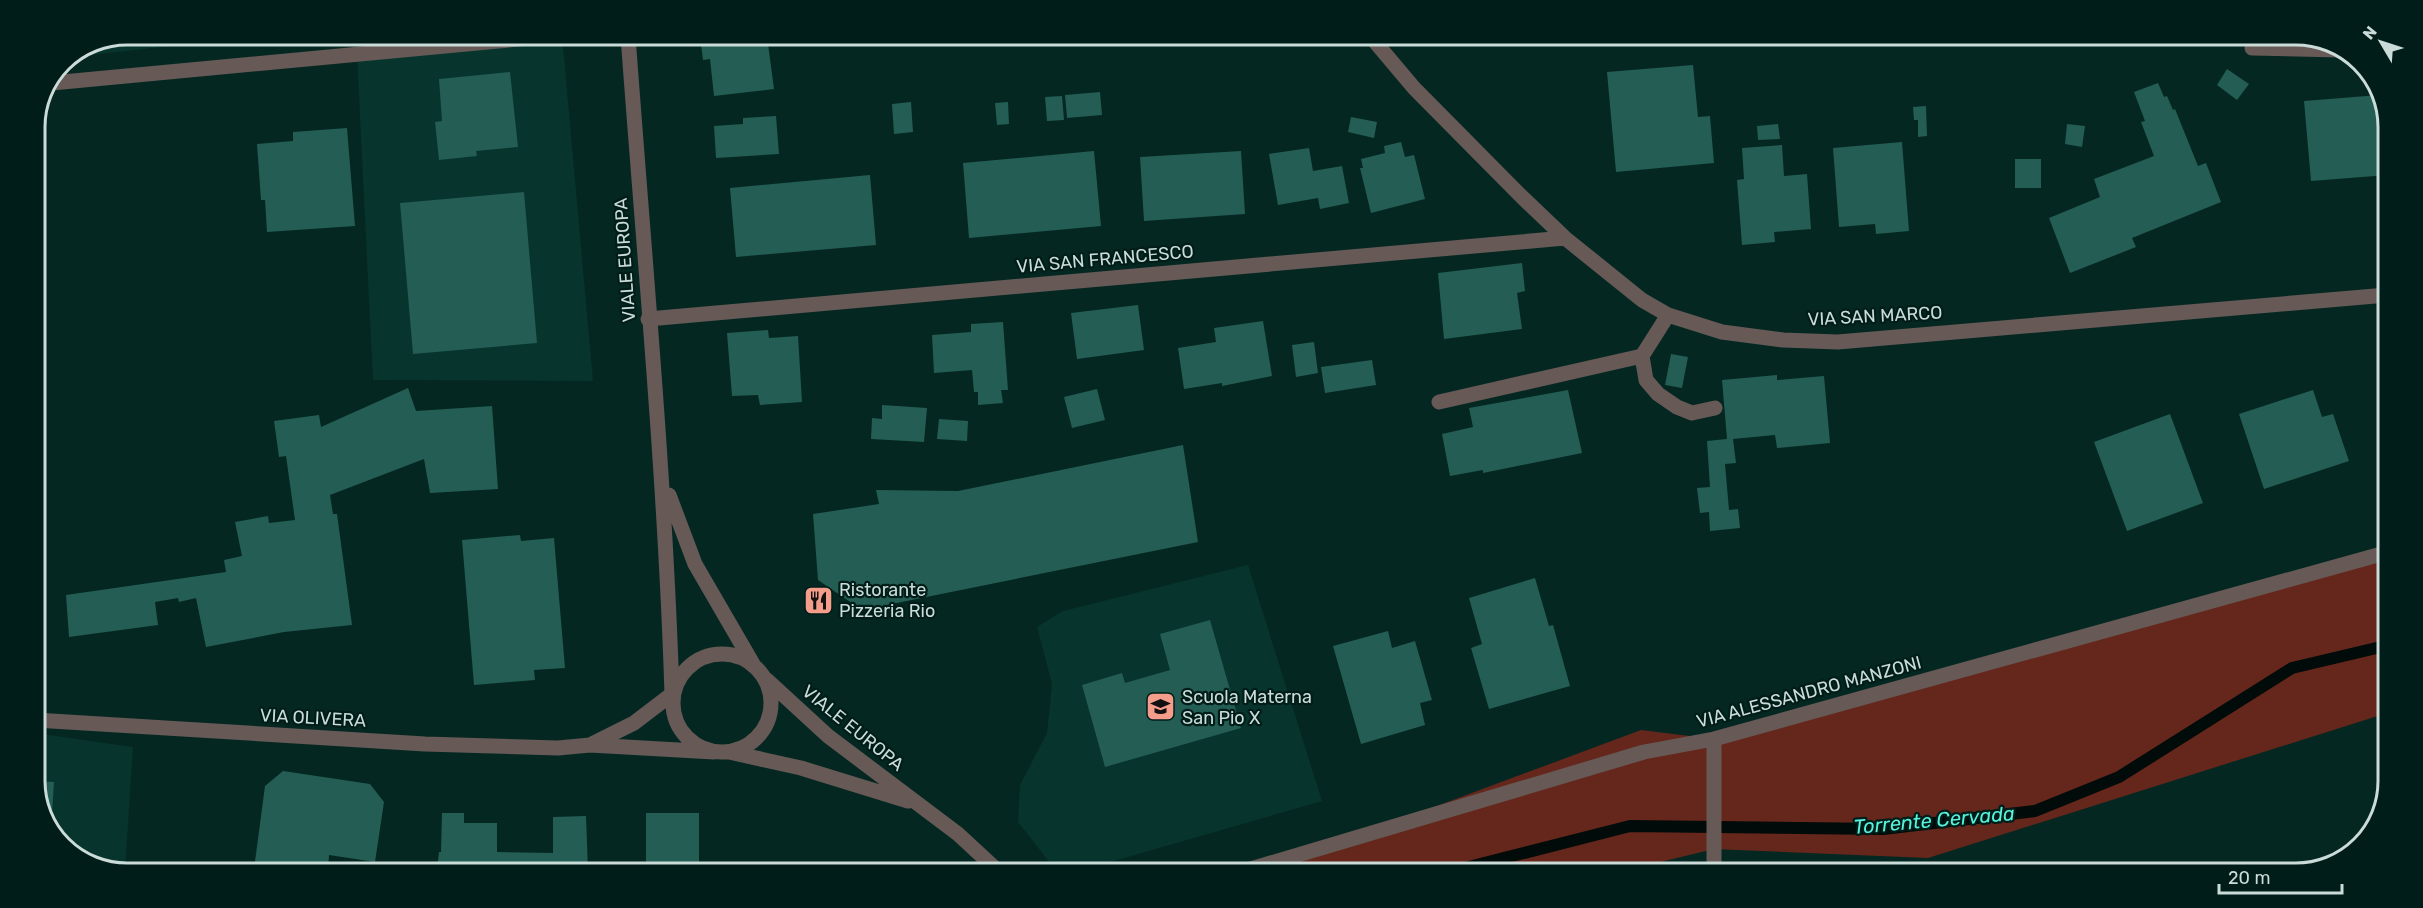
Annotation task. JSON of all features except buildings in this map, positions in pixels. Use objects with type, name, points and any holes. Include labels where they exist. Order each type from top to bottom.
[{"type":"street","points":[[59,81],[462,45]]},
{"type":"street","name":"VIALE EUROPA","points":[[629,45],[648,319],[664,482],[672,694]]},
{"type":"street","name":"VIA SAN MARCO","points":[[1378,45],[1414,88],[1565,238],[1609,275],[1668,315],[1722,332],[1783,340],[1838,342],[2378,296]]},
{"type":"street","points":[[2252,48],[2323,50]]},
{"type":"street","name":"VIA SAN FRANCESCO","points":[[648,319],[1565,238]]},
{"type":"street","points":[[1668,315],[1642,356],[1646,380],[1658,394],[1677,407],[1692,413],[1715,408]]},
{"type":"street","points":[[1439,402],[1642,356]]},
{"type":"street","name":"VIALE EUROPA","points":[[664,482],[695,564],[753,664]]},
{"type":"street","name":"VIA ALESSANDRO MANZONI","points":[[1271,863],[1644,752],[1714,739],[2378,555]]},
{"type":"street","points":[[721,653],[738,656],[753,664],[765,677],[770,692],[771,709],[767,724],[757,737],[744,747],[721,752],[698,747],[681,731],[672,710],[672,694],[678,678],[690,665],[704,656],[721,653]]},
{"type":"street","name":"VIALE EUROPA","points":[[765,677],[828,736],[958,834],[989,863]]},
{"type":"street","name":"VIA OLIVERA","points":[[590,745],[634,723],[672,694]]},
{"type":"street","name":"VIA OLIVERA","points":[[45,721],[425,744],[558,748],[590,745],[721,752]]},
{"type":"street","points":[[1714,739],[1714,863]]},
{"type":"street","name":"VIALE EUROPA","points":[[721,752],[801,768],[920,805]]},
{"type":"shaded area","points":[[127,45],[181,45],[88,55],[95,51]]},
{"type":"shaded area","points":[[356,45],[563,45],[593,381],[373,380]]},
{"type":"shaded area","points":[[2378,555],[2378,716],[1928,858],[1714,849],[1656,863],[1271,863],[1335,844],[1641,730],[1714,739]]},
{"type":"shaded area","points":[[1248,565],[1322,801],[1107,863],[1050,863],[1018,822],[1020,785],[1047,733],[1052,684],[1037,627],[1063,611]]},
{"type":"shaded area","points":[[45,734],[133,747],[125,863],[101,859],[73,843],[56,822],[49,807],[45,787]]},
{"type":"waterway","name":"Torrente Cervada","points":[[1484,863],[1630,826],[1883,829],[2035,811],[2119,777],[2292,668],[2378,648]]},
{"type":"place","name":"Ristorante Pizzeria Rio","points":[[818,600]]},
{"type":"place","name":"Scuola Materna San Pio X","points":[[1161,707]]}]
